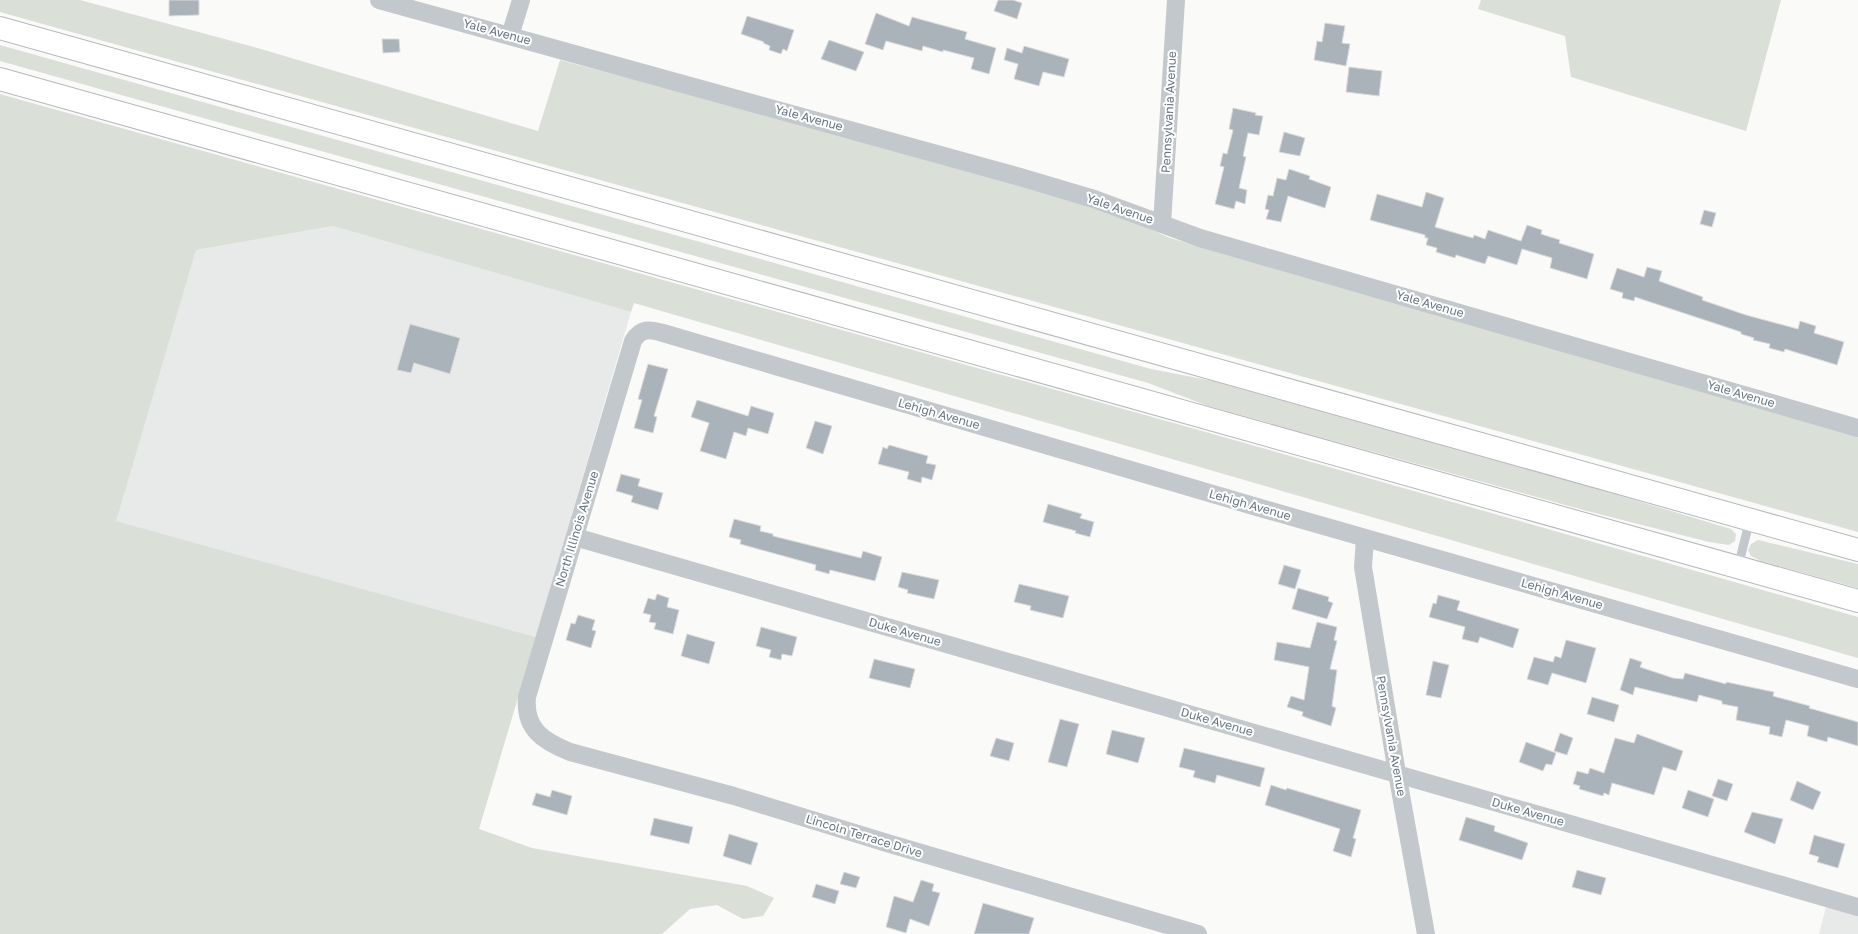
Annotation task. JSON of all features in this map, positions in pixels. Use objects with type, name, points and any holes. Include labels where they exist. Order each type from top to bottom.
[{"type":"highway","points":[[0,28],[1858,550]]},
{"type":"highway","points":[[0,79],[1858,601]]},
{"type":"street","name":"Yale Avenue","points":[[379,0],[1020,177],[1094,199],[1200,238],[1858,428]]},
{"type":"street","points":[[510,36],[521,0]]},
{"type":"street","name":"Pennsylvania Avenue","points":[[1162,224],[1176,0]]},
{"type":"street","name":"North Illinois Avenue","points":[[535,730],[528,718],[526,708],[527,697],[633,341],[638,334],[644,330]]},
{"type":"street","name":"Lehigh Avenue","points":[[644,330],[653,330],[671,335],[1365,538],[1858,679]]},
{"type":"street","name":"Duke Avenue","points":[[575,537],[1397,773],[1858,908]]},
{"type":"street","name":"Pennsylvania Avenue","points":[[1365,538],[1363,567],[1397,773],[1426,934]]},
{"type":"street","name":"Lincoln Terrace Drive","points":[[535,730],[545,740],[570,752],[734,796],[1198,934]]},
{"type":"lane","points":[[1738,567],[1750,519]]},
{"type":"shaded area","points":[[0,0],[80,0],[254,47],[538,131],[560,60],[856,138],[1114,213],[1170,238],[1858,436],[1858,532],[0,12]]},
{"type":"shaded area","points":[[1481,0],[1781,0],[1746,131],[1571,77],[1565,36],[1478,9]]},
{"type":"shaded area","points":[[0,45],[1151,369],[1213,381],[1598,489],[1731,529],[1736,534],[1735,541],[1729,545],[1709,542],[1587,511],[1208,406],[1148,383],[0,61]]},
{"type":"shaded area","points":[[0,94],[1195,429],[1858,617],[1858,658],[634,303],[631,312],[333,226],[196,250],[116,521],[536,637],[479,829],[532,848],[747,886],[774,898],[763,916],[743,919],[717,905],[690,909],[662,934],[0,934]]},
{"type":"shaded area","points":[[333,226],[631,312],[536,637],[115,521],[196,250]]},
{"type":"shaded area","points":[[1758,540],[1858,564],[1858,588],[1761,561],[1751,556],[1748,550],[1751,544]]},
{"type":"shaded area","points":[[1826,907],[1858,916],[1858,934],[1819,934]]},
{"type":"building","points":[[169,0],[199,0],[199,15],[169,16]]},
{"type":"building","points":[[998,0],[1013,0],[1022,3],[1017,19],[994,11]]},
{"type":"building","points":[[876,13],[909,26],[912,17],[967,32],[965,39],[996,48],[989,74],[971,69],[974,58],[943,50],[943,52],[923,46],[922,51],[886,41],[883,50],[865,44]]},
{"type":"building","points":[[747,16],[794,30],[787,51],[783,49],[781,54],[769,50],[770,46],[763,43],[764,42],[741,34]]},
{"type":"building","points":[[1325,23],[1345,26],[1342,43],[1350,44],[1346,66],[1314,60],[1317,41],[1322,42]]},
{"type":"building","points":[[382,39],[399,39],[400,52],[383,53]]},
{"type":"building","points":[[829,40],[864,52],[856,71],[821,59]]},
{"type":"building","points":[[1024,46],[1069,59],[1064,77],[1043,72],[1039,86],[1014,79],[1018,64],[1004,60],[1007,48],[1022,53]]},
{"type":"building","points":[[1349,67],[1382,71],[1379,96],[1346,92]]},
{"type":"building","points":[[1233,108],[1263,116],[1259,135],[1248,133],[1243,156],[1246,157],[1239,188],[1247,190],[1245,204],[1236,201],[1234,209],[1215,204],[1224,167],[1220,166],[1223,153],[1227,154],[1233,130],[1229,129]]},
{"type":"building","points":[[1284,132],[1305,138],[1300,156],[1279,152]]},
{"type":"building","points":[[1289,169],[1310,176],[1309,179],[1331,187],[1325,208],[1288,196],[1281,222],[1266,219],[1269,210],[1265,209],[1268,195],[1273,196],[1277,178],[1286,180]]},
{"type":"building","points":[[1426,192],[1444,198],[1435,227],[1473,238],[1474,235],[1485,239],[1488,230],[1521,241],[1527,225],[1542,230],[1541,234],[1560,240],[1559,243],[1594,254],[1587,279],[1550,268],[1552,258],[1522,249],[1517,265],[1488,256],[1485,264],[1456,255],[1455,258],[1436,252],[1437,248],[1426,245],[1428,238],[1425,238],[1425,235],[1370,220],[1377,194],[1422,207]]},
{"type":"building","points":[[1704,210],[1716,213],[1712,227],[1700,224]]},
{"type":"building","points":[[1647,267],[1662,271],[1659,281],[1703,297],[1702,300],[1746,315],[1798,329],[1800,321],[1816,326],[1814,333],[1844,342],[1837,365],[1785,349],[1784,352],[1769,348],[1770,344],[1753,340],[1754,338],[1741,334],[1741,332],[1635,297],[1634,301],[1622,298],[1623,293],[1610,289],[1617,268],[1644,277]]},
{"type":"building","points":[[410,324],[460,338],[450,374],[414,363],[411,373],[397,370]]},
{"type":"building","points":[[648,364],[668,369],[654,416],[657,417],[653,433],[634,428],[642,400],[638,399]]},
{"type":"building","points":[[697,400],[748,416],[751,406],[774,413],[768,434],[748,428],[746,436],[734,432],[726,459],[700,451],[709,423],[691,417]]},
{"type":"building","points":[[815,421],[832,426],[823,454],[806,448]]},
{"type":"building","points":[[889,445],[928,456],[926,463],[936,465],[932,480],[922,477],[921,483],[907,479],[909,472],[878,464],[883,447],[887,449]]},
{"type":"building","points":[[621,474],[640,479],[638,486],[663,493],[658,510],[631,502],[633,496],[616,491]]},
{"type":"building","points":[[1048,504],[1082,514],[1080,518],[1094,522],[1090,537],[1075,533],[1076,531],[1043,522]]},
{"type":"building","points":[[734,519],[761,526],[760,531],[773,534],[773,536],[861,558],[863,551],[882,557],[875,581],[830,570],[829,574],[815,570],[816,565],[740,544],[741,540],[729,537]]},
{"type":"building","points":[[1284,565],[1301,570],[1295,589],[1278,584]]},
{"type":"building","points":[[902,572],[939,580],[934,599],[907,593],[908,590],[898,587]]},
{"type":"building","points":[[1019,584],[1069,596],[1063,618],[1030,610],[1031,606],[1014,602]]},
{"type":"building","points":[[1298,588],[1329,597],[1328,601],[1333,603],[1327,619],[1292,609]]},
{"type":"building","points":[[657,594],[669,598],[667,607],[679,610],[673,634],[654,629],[656,623],[649,622],[651,615],[643,613],[648,598],[655,600]]},
{"type":"building","points":[[1438,595],[1460,601],[1457,610],[1519,629],[1513,648],[1480,637],[1478,643],[1462,639],[1465,627],[1429,617],[1433,603],[1436,604]]},
{"type":"building","points":[[578,615],[595,620],[592,630],[596,631],[591,648],[566,640],[571,623],[575,624]]},
{"type":"building","points":[[1317,622],[1337,627],[1334,640],[1337,641],[1330,669],[1337,670],[1332,706],[1336,708],[1331,726],[1302,716],[1303,712],[1287,707],[1291,696],[1304,700],[1309,667],[1274,660],[1277,642],[1310,648]]},
{"type":"building","points":[[761,627],[797,637],[792,656],[782,654],[781,660],[769,657],[771,650],[756,646]]},
{"type":"building","points":[[687,634],[715,642],[709,664],[681,656]]},
{"type":"building","points":[[1566,640],[1596,648],[1586,683],[1552,673],[1548,685],[1527,679],[1534,657],[1553,662],[1555,656],[1561,658]]},
{"type":"building","points":[[1630,658],[1642,662],[1640,667],[1673,678],[1683,679],[1685,673],[1726,684],[1726,682],[1774,692],[1773,696],[1810,706],[1809,708],[1858,722],[1858,746],[1828,737],[1827,742],[1807,736],[1809,726],[1786,720],[1782,737],[1769,734],[1770,727],[1736,720],[1738,707],[1722,704],[1722,701],[1699,695],[1697,702],[1635,687],[1633,695],[1620,690]]},
{"type":"building","points":[[874,659],[915,669],[910,688],[869,678]]},
{"type":"building","points":[[1433,661],[1449,665],[1441,698],[1426,695]]},
{"type":"building","points":[[1592,697],[1619,705],[1614,722],[1587,714]]},
{"type":"building","points":[[1060,719],[1079,724],[1067,767],[1048,762]]},
{"type":"building","points":[[1112,730],[1145,738],[1138,763],[1106,754]]},
{"type":"building","points":[[1560,733],[1573,738],[1567,755],[1554,751]]},
{"type":"building","points":[[1637,734],[1683,751],[1676,771],[1663,767],[1654,795],[1612,783],[1609,795],[1604,793],[1603,796],[1579,789],[1580,786],[1573,784],[1577,771],[1588,774],[1590,768],[1604,773],[1615,738],[1634,743]]},
{"type":"building","points":[[996,738],[1014,743],[1009,761],[990,756]]},
{"type":"building","points":[[1526,742],[1556,753],[1552,765],[1546,764],[1543,771],[1519,762]]},
{"type":"building","points":[[1184,748],[1265,768],[1260,787],[1217,775],[1215,783],[1193,777],[1195,771],[1179,767]]},
{"type":"building","points":[[1718,779],[1733,784],[1727,801],[1712,796]]},
{"type":"building","points":[[1797,781],[1821,792],[1813,810],[1790,800]]},
{"type":"building","points":[[1271,785],[1286,790],[1287,788],[1361,810],[1353,838],[1356,839],[1351,857],[1333,851],[1340,829],[1265,805]]},
{"type":"building","points":[[552,790],[572,796],[567,815],[532,805],[536,793],[550,797]]},
{"type":"building","points":[[1688,790],[1714,799],[1708,817],[1682,808]]},
{"type":"building","points":[[1752,812],[1783,819],[1775,844],[1744,832]]},
{"type":"building","points":[[1466,817],[1495,826],[1494,831],[1528,843],[1522,860],[1459,840]]},
{"type":"building","points":[[654,818],[693,827],[689,844],[650,835]]},
{"type":"building","points":[[729,834],[758,843],[751,865],[723,856]]},
{"type":"building","points":[[1814,835],[1845,844],[1838,868],[1817,862],[1819,857],[1809,854]]},
{"type":"building","points":[[1577,870],[1606,878],[1601,895],[1572,887]]},
{"type":"building","points":[[844,872],[860,877],[856,888],[840,884]]},
{"type":"building","points":[[921,880],[934,884],[932,891],[940,893],[929,926],[910,919],[906,933],[886,927],[894,896],[913,902]]},
{"type":"building","points":[[816,884],[839,891],[835,904],[812,897]]},
{"type":"building","points":[[983,903],[1034,918],[1029,934],[974,934]]}]
